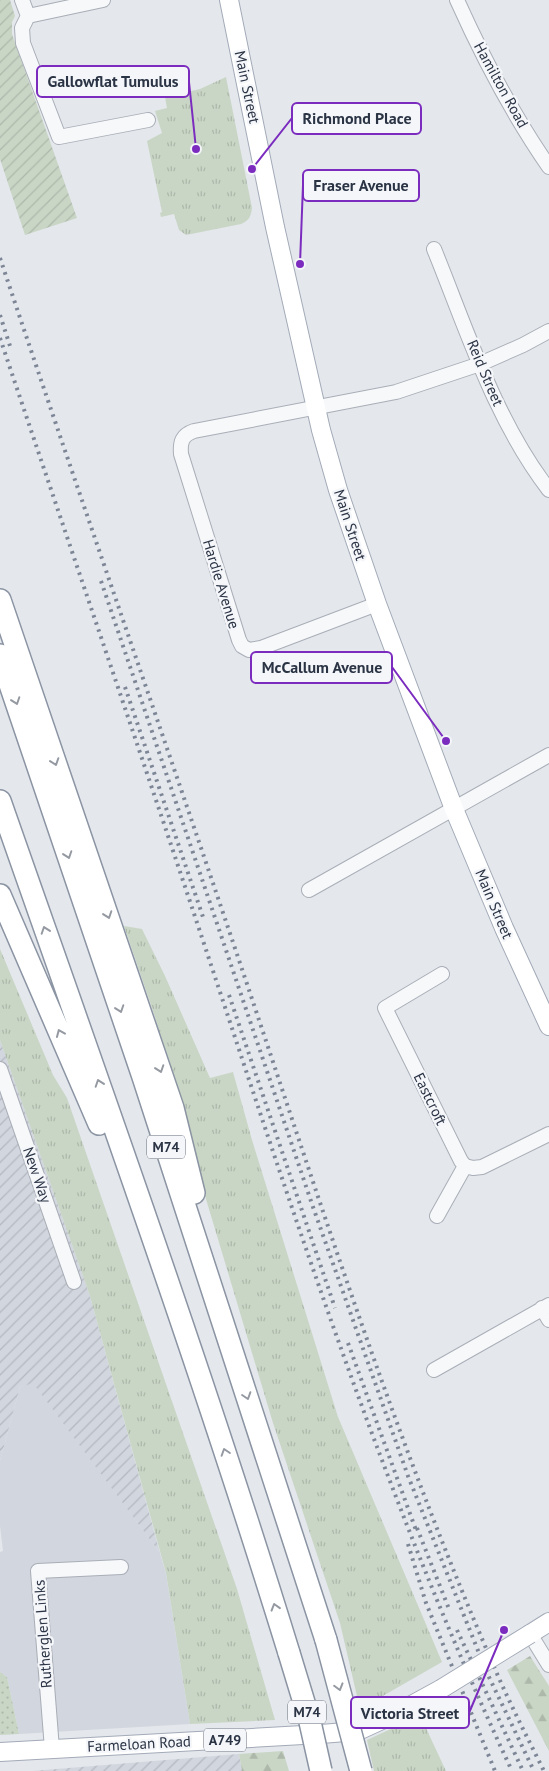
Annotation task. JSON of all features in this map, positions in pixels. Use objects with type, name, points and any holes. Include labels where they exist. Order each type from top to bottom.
[{"type":"highway","name":"M74","points":[[0,600],[173,1108],[238,1367]]},
{"type":"highway","name":"M74","points":[[0,655],[143,1077],[238,1367],[326,1640],[361,1771]]},
{"type":"highway","name":"M74","points":[[0,801],[170,1287],[255,1542],[310,1722],[321,1771]]},
{"type":"highway","name":"M74","points":[[0,895],[170,1287]]},
{"type":"main road","name":"Main Street","points":[[229,0],[275,227],[316,407],[338,490],[377,604],[454,810],[504,928],[549,1026]]},
{"type":"main road","name":"Farmeloan Road","points":[[0,1752],[358,1731],[397,1713],[441,1689],[549,1622]]},
{"type":"street","points":[[22,0],[28,16]]},
{"type":"street","points":[[104,0],[31,14],[22,28],[23,43],[59,137],[148,120]]},
{"type":"street","name":"Hamilton Road","points":[[457,0],[489,67],[549,167]]},
{"type":"street","name":"Reid Street","points":[[434,249],[480,364],[513,437],[549,490]]},
{"type":"street","points":[[316,407],[396,392],[480,364],[549,331]]},
{"type":"street","name":"Hardie Avenue","points":[[316,407],[189,432],[181,441],[181,454],[242,646],[248,650],[261,648],[377,604]]},
{"type":"street","points":[[308,890],[454,810],[549,755]]},
{"type":"street","name":"Eastcroft","points":[[442,974],[385,1008],[465,1166]]},
{"type":"street","name":"New Way","points":[[0,1069],[74,1282]]},
{"type":"street","points":[[437,1216],[465,1166],[473,1168],[482,1167],[549,1134]]},
{"type":"street","points":[[434,1370],[547,1311]]},
{"type":"street","name":"Rutherglen Links","points":[[52,1749],[38,1572],[121,1568]]},
{"type":"street","points":[[530,1634],[549,1665]]},
{"type":"shaded area","points":[[0,1040],[90,1296],[160,1553],[33,1383],[20,1387],[0,1461]]},
{"type":"shaded area","points":[[33,1382],[160,1553],[166,1574],[190,1724],[19,1734],[7,1677],[0,1672],[0,1552],[3,1551],[0,1526],[0,1461],[20,1387]]},
{"type":"shaded area","points":[[239,1754],[242,1771],[32,1771]]},
{"type":"green space","points":[[0,0],[10,0],[15,16],[12,22],[12,34],[77,218],[25,235],[0,159]]},
{"type":"green space","points":[[226,77],[252,208],[251,213],[248,220],[244,223],[186,235],[179,230],[174,214],[161,217],[160,213],[162,212],[147,141],[162,133],[155,111],[167,108],[165,97],[200,89]]},
{"type":"green space","points":[[124,926],[142,929],[210,1078],[233,1072],[252,1140],[338,1417],[442,1662],[360,1709],[340,1623],[273,1423],[200,1179],[155,1017]]},
{"type":"green space","points":[[0,949],[53,1075],[67,1098],[237,1589],[275,1720],[190,1724],[166,1573],[90,1296],[0,1040]]},
{"type":"green space","points":[[530,1656],[549,1686],[549,1751],[507,1670]]},
{"type":"green space","points":[[0,1672],[7,1677],[19,1734],[0,1735]]},
{"type":"green space","points":[[410,1720],[425,1726],[446,1771],[374,1771],[367,1740]]},
{"type":"green space","points":[[283,1751],[289,1771],[242,1771],[239,1754]]},
{"type":"railway","points":[[0,258],[395,1418],[460,1586],[501,1682],[544,1771]]},
{"type":"railway","points":[[0,315],[10,346]]},
{"type":"railway","points":[[0,338],[283,1183],[353,1382],[428,1578],[512,1771]]},
{"type":"railway","points":[[101,581],[313,1207],[408,1476],[487,1673],[534,1771]]},
{"type":"railway","points":[[125,687],[203,917]]},
{"type":"railway","points":[[229,995],[335,1308]]},
{"type":"railway","points":[[348,1343],[417,1533]]},
{"type":"railway","points":[[417,1528],[449,1609]]},
{"type":"railway","points":[[408,1544],[426,1603],[495,1771]]},
{"type":"railway","points":[[457,1630],[523,1771]]},
{"type":"place","name":"Gallowflat Tumulus","points":[[196,149]]},
{"type":"place","name":"Richmond Place","points":[[252,169]]},
{"type":"place","name":"Fraser Avenue","points":[[300,264]]},
{"type":"place","name":"McCallum Avenue","points":[[446,741]]},
{"type":"place","name":"Victoria Street","points":[[504,1630]]}]
